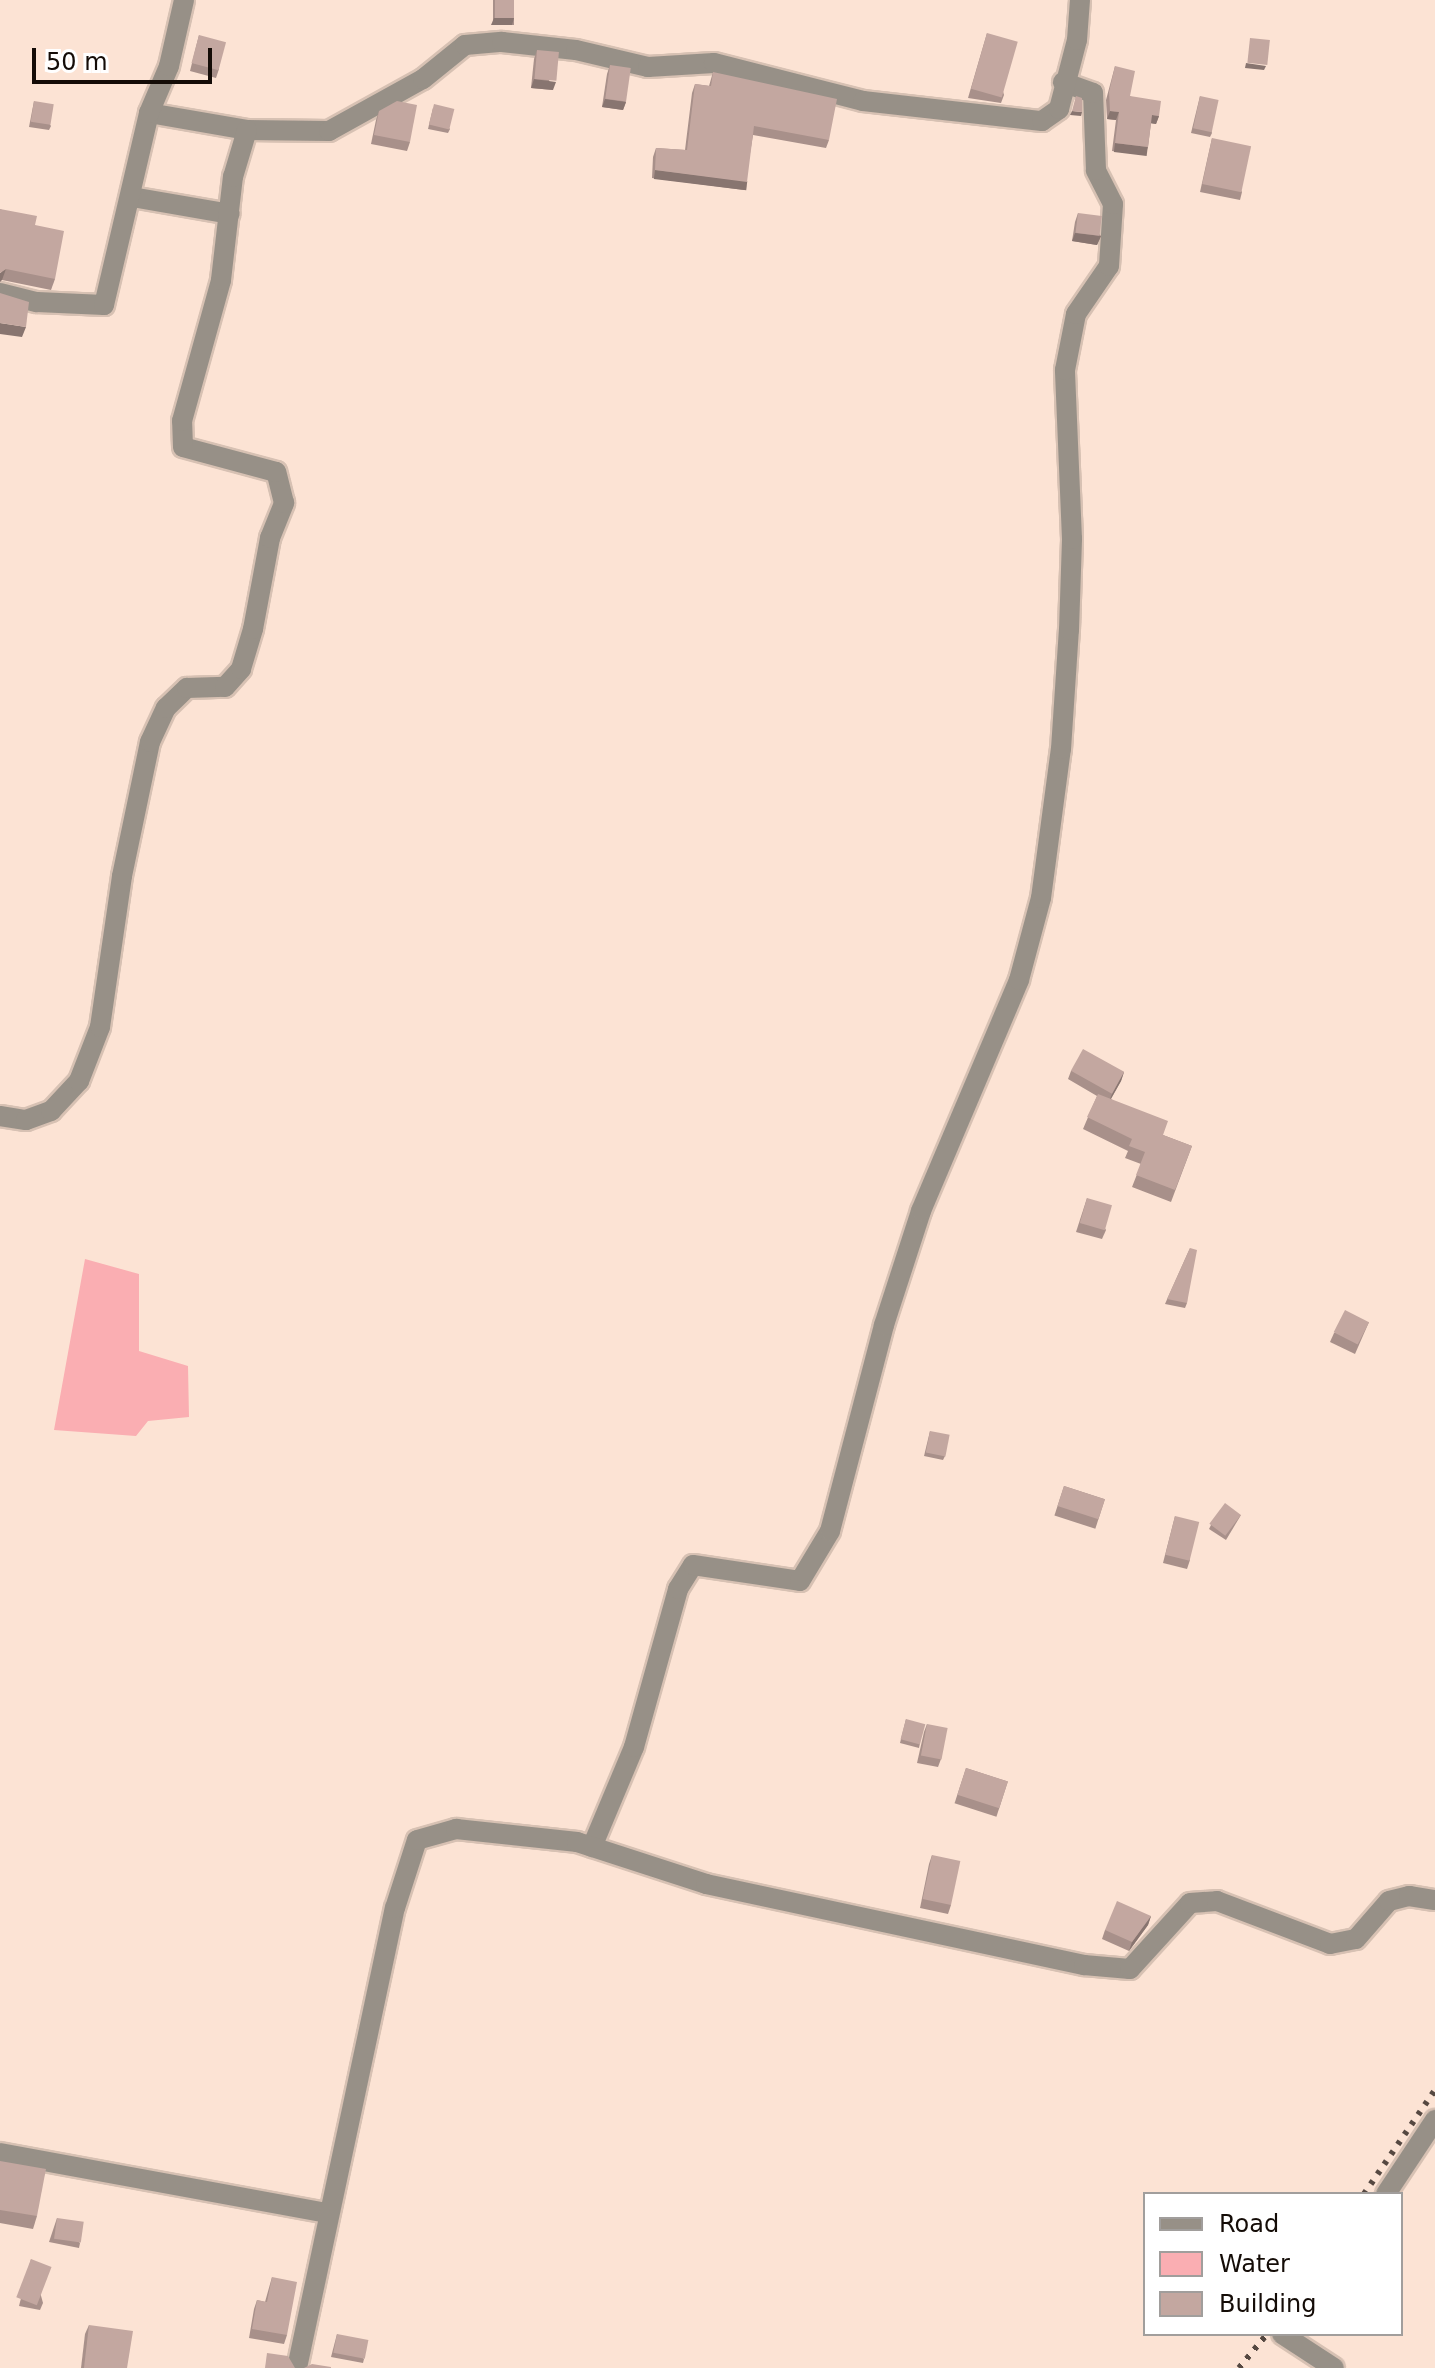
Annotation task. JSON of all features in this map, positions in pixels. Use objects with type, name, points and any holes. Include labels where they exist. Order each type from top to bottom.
[{"type":"street","points":[[0,293],[37,302],[104,305],[111,257],[132,197],[149,113],[169,66],[184,0]]},
{"type":"street","points":[[149,113],[247,130],[329,131],[423,79],[465,45],[502,42],[576,50],[648,67],[714,63],[863,101],[1042,121],[1059,109],[1063,82],[1077,40],[1080,0]]},
{"type":"street","points":[[592,1847],[634,1747],[678,1589],[693,1565],[800,1581],[830,1531],[884,1325],[921,1211],[1019,980],[1041,898],[1061,749],[1069,630],[1072,539],[1065,370],[1076,314],[1109,266],[1113,204],[1095,161],[1093,93],[1063,82]]},
{"type":"street","points":[[0,1116],[26,1120],[51,1111],[79,1081],[100,1027],[122,876],[150,742],[166,708],[187,688],[225,687],[241,669],[253,629],[270,538],[284,503],[276,472],[183,447],[182,421],[221,280],[233,177],[247,130]]},
{"type":"street","points":[[132,197],[230,214]]},
{"type":"street","points":[[297,2368],[327,2213],[395,1908],[417,1840],[456,1829],[508,1831],[592,1847],[706,1884],[1084,1965],[1130,1969],[1190,1903],[1217,1901],[1330,1944],[1356,1939],[1389,1901],[1409,1896],[1435,1900]]},
{"type":"street","points":[[1387,2192],[1435,2120]]},
{"type":"street","points":[[0,2153],[327,2213]]},
{"type":"street","points":[[1291,2337],[1334,2368]]},
{"type":"water","points":[[85,1259],[139,1274],[139,1351],[188,1366],[189,1417],[148,1421],[136,1436],[54,1430]]},
{"type":"building","points":[[495,0],[514,0],[514,18],[495,18]]},
{"type":"building","points":[[987,33],[1018,42],[1002,98],[971,89]]},
{"type":"building","points":[[199,35],[226,42],[219,70],[191,63]]},
{"type":"building","points":[[1250,38],[1270,40],[1267,65],[1247,63]]},
{"type":"building","points":[[537,50],[559,52],[556,81],[534,79]]},
{"type":"building","points":[[610,65],[631,68],[626,102],[605,99]]},
{"type":"building","points":[[1115,66],[1135,71],[1130,96],[1161,101],[1159,116],[1152,115],[1148,147],[1115,143],[1119,112],[1110,111],[1109,92]]},
{"type":"building","points":[[713,72],[837,99],[829,140],[754,126],[747,182],[655,170],[656,148],[687,150],[695,84],[711,86]]},
{"type":"building","points":[[1076,96],[1082,98],[1082,112],[1072,111]]},
{"type":"building","points":[[1200,96],[1219,100],[1212,132],[1193,128]]},
{"type":"building","points":[[34,101],[54,104],[50,125],[31,122]]},
{"type":"building","points":[[397,101],[417,105],[410,142],[374,135],[379,111]]},
{"type":"building","points":[[434,104],[454,109],[449,129],[429,124]]},
{"type":"building","points":[[1212,138],[1251,146],[1241,192],[1202,184]]},
{"type":"building","points":[[0,209],[37,216],[35,225],[64,231],[55,279],[6,269],[0,273]]},
{"type":"building","points":[[1078,213],[1102,216],[1099,236],[1076,233]]},
{"type":"building","points":[[0,293],[29,302],[26,327],[0,323]]},
{"type":"building","points":[[1083,1049],[1124,1072],[1112,1094],[1071,1071]]},
{"type":"building","points":[[1098,1094],[1168,1121],[1163,1135],[1192,1146],[1175,1190],[1136,1175],[1145,1152],[1129,1146],[1132,1139],[1087,1117]]},
{"type":"building","points":[[1087,1198],[1112,1205],[1105,1230],[1080,1223]]},
{"type":"building","points":[[1190,1248],[1197,1250],[1187,1303],[1167,1299]]},
{"type":"building","points":[[1345,1310],[1369,1322],[1358,1345],[1334,1332]]},
{"type":"building","points":[[930,1431],[950,1435],[945,1456],[926,1453]]},
{"type":"building","points":[[1064,1486],[1105,1499],[1098,1519],[1058,1506]]},
{"type":"building","points":[[1225,1503],[1241,1515],[1225,1536],[1209,1524]]},
{"type":"building","points":[[1175,1516],[1199,1522],[1190,1561],[1165,1555]]},
{"type":"building","points":[[906,1719],[925,1724],[920,1744],[901,1739]]},
{"type":"building","points":[[927,1724],[948,1728],[942,1759],[921,1755]]},
{"type":"building","points":[[966,1768],[1008,1782],[999,1808],[957,1795]]},
{"type":"building","points":[[932,1855],[960,1861],[951,1905],[923,1899]]},
{"type":"building","points":[[1117,1901],[1151,1916],[1132,1942],[1105,1930]]},
{"type":"building","points":[[0,2161],[46,2169],[37,2216],[0,2210]]},
{"type":"building","points":[[57,2218],[84,2222],[81,2243],[54,2239]]},
{"type":"building","points":[[31,2259],[52,2267],[37,2305],[16,2297]]},
{"type":"building","points":[[272,2277],[297,2282],[287,2335],[252,2329],[257,2300],[267,2302]]},
{"type":"building","points":[[89,2325],[133,2331],[127,2368],[84,2368]]},
{"type":"building","points":[[337,2334],[368,2340],[365,2359],[333,2353]]},
{"type":"building","points":[[267,2353],[288,2356],[295,2368],[265,2368]]},
{"type":"building","points":[[312,2364],[331,2367],[331,2368],[304,2368]]},
{"type":"railway","points":[[1365,2192],[1435,2090]]},
{"type":"railway","points":[[1239,2368],[1265,2336]]}]
